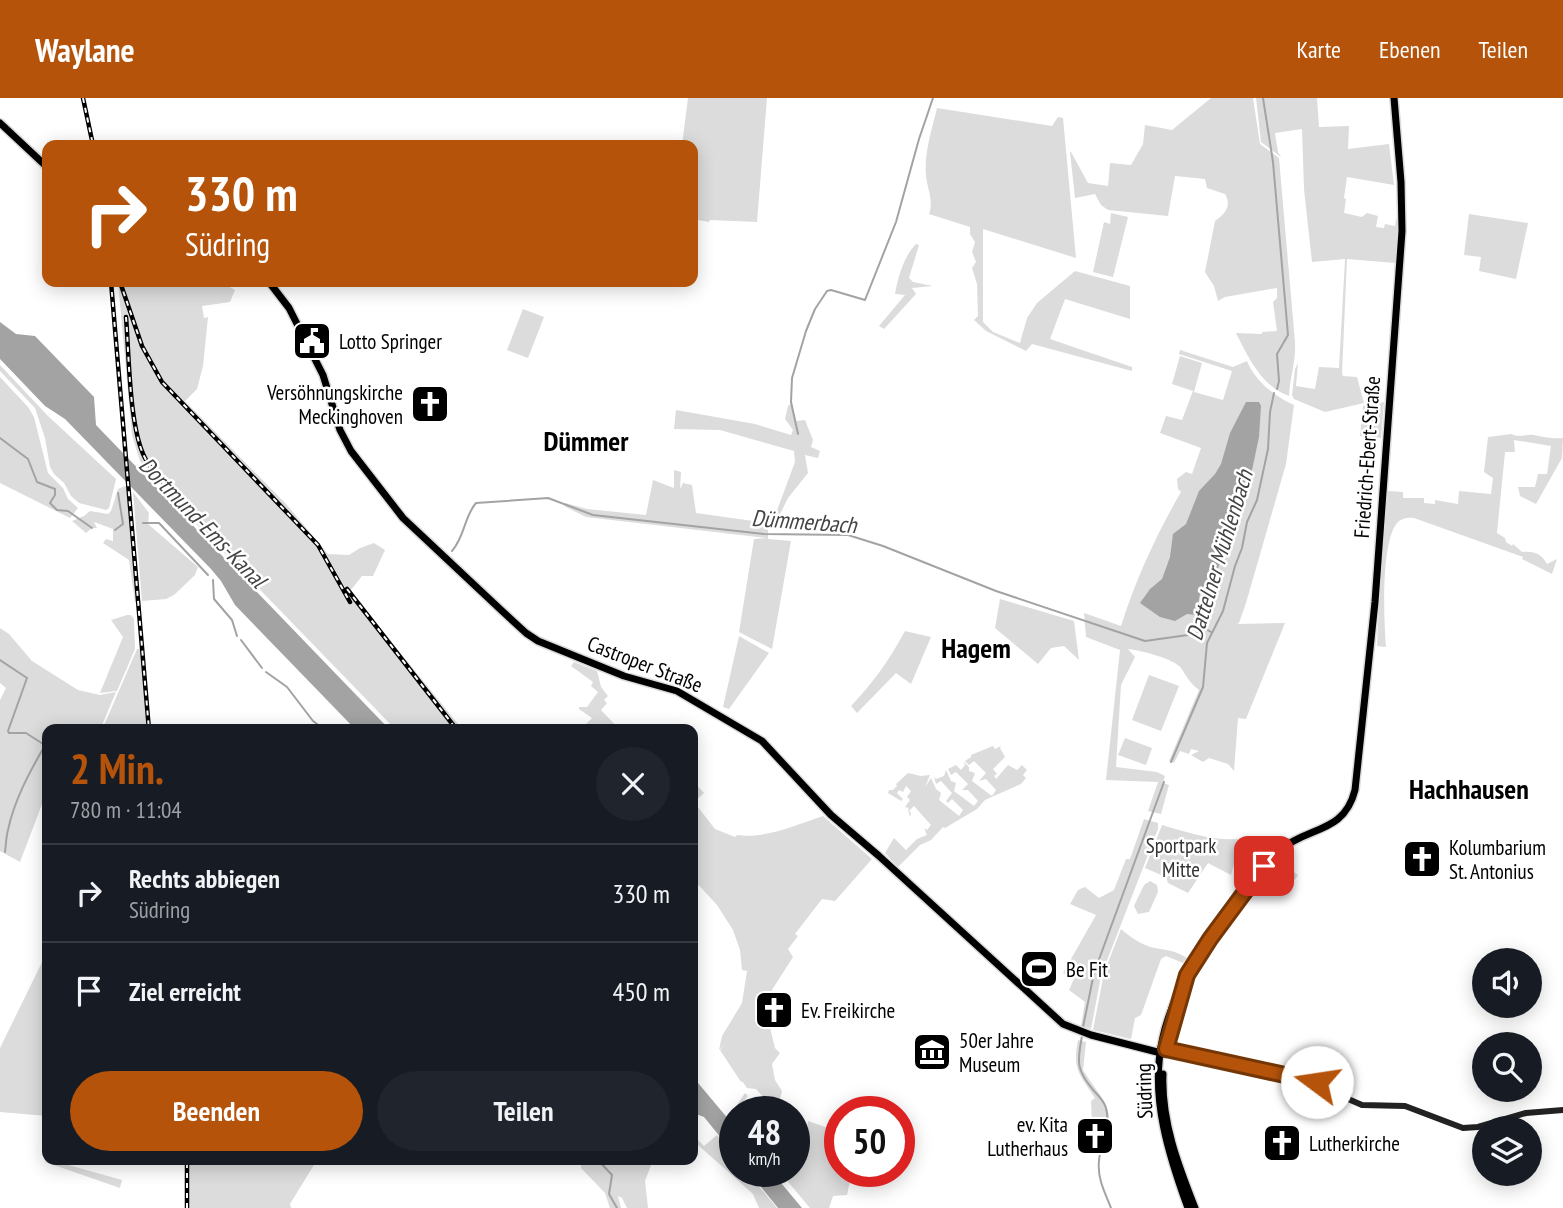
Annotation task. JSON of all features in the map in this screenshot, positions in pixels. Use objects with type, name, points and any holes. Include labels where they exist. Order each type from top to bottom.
[{"type":"main road","name":"Friedrich-Ebert-Straße","points":[[1343,815],[1355,790],[1367,690],[1402,231],[1394,98]]},
{"type":"main road","points":[[0,123],[42,162]]},
{"type":"main road","name":"Castroper Straße","points":[[273,287],[287,304],[309,346],[323,375],[340,430],[358,460],[403,518],[526,633],[538,641],[603,668],[677,691],[762,741],[831,815],[1063,1024],[1083,1033],[1143,1049],[1163,1051]]},
{"type":"main road","name":"Südring","points":[[1188,1208],[1159,1113],[1158,1080],[1170,1009],[1187,975],[1248,887],[1280,849],[1330,825],[1343,815]]},
{"type":"main road","name":"Castroper Straße","points":[[1115,1041],[1304,1077],[1317,1082],[1325,1080],[1328,1088],[1350,1101],[1405,1107],[1464,1128],[1478,1127],[1526,1112],[1563,1110]]},
{"type":"main road","points":[[1143,1049],[1153,1060],[1158,1080]]},
{"type":"main road","name":"Südring","points":[[1163,1051],[1163,1089],[1167,1123],[1195,1208]]},
{"type":"green space","points":[[688,98],[767,98],[757,222],[698,220],[698,140],[683,140]]},
{"type":"green space","points":[[1211,98],[1253,98],[1260,144],[1279,158],[1295,342],[1289,396],[1279,392],[1264,378],[1236,333],[1262,334],[1277,331],[1273,302],[1277,298],[1277,288],[1225,297],[1218,301],[1214,286],[1205,272],[1215,221],[1228,206],[1225,194],[1207,188],[1205,179],[1175,176],[1168,216],[1108,210],[1101,205],[1095,194],[1075,198],[1070,152],[1088,183],[1108,186],[1110,163],[1131,165],[1143,144],[1145,125],[1172,130]]},
{"type":"green space","points":[[1256,98],[1317,98],[1319,127],[1349,126],[1348,149],[1389,144],[1394,185],[1347,177],[1344,198],[1344,213],[1362,217],[1367,213],[1378,216],[1376,227],[1384,228],[1385,224],[1395,226],[1396,219],[1399,219],[1396,263],[1347,259],[1342,373],[1343,376],[1357,377],[1364,403],[1325,412],[1294,399],[1292,395],[1298,363],[1296,386],[1315,389],[1319,367],[1339,368],[1345,259],[1312,262],[1304,189],[1302,129],[1275,133],[1281,157],[1261,142]]},
{"type":"green space","points":[[937,108],[1052,126],[1058,117],[1063,118],[1076,258],[983,229],[983,322],[993,332],[1020,343],[1027,318],[1037,303],[1075,271],[1130,286],[1130,319],[1065,299],[1050,339],[1132,367],[1132,371],[1032,344],[1026,351],[986,331],[974,320],[978,316],[977,284],[972,268],[976,262],[972,252],[975,242],[970,234],[970,227],[929,214],[931,204],[926,158]]},
{"type":"green space","points":[[1111,213],[1128,217],[1113,277],[1093,272],[1104,222],[1110,224]]},
{"type":"green space","points":[[1469,214],[1528,223],[1516,279],[1479,271],[1481,257],[1464,255]]},
{"type":"green space","points":[[916,244],[919,245],[909,278],[913,282],[933,286],[912,288],[916,294],[884,329],[879,326],[905,295],[895,294],[896,287],[905,261]]},
{"type":"green space","points":[[118,287],[230,287],[235,290],[230,302],[202,306],[204,318],[208,317],[203,366],[197,389],[185,401],[287,505],[328,554],[349,555],[374,543],[385,550],[373,576],[362,576],[350,591],[458,724],[390,724],[172,499],[140,461],[132,435]]},
{"type":"green space","points":[[523,309],[544,317],[528,358],[507,350]]},
{"type":"green space","points":[[1180,350],[1233,367],[1247,361],[1266,387],[1294,405],[1286,464],[1246,603],[1237,624],[1285,623],[1246,719],[1238,718],[1234,771],[1228,764],[1209,758],[1203,762],[1191,755],[1199,751],[1191,749],[1189,754],[1180,751],[1174,763],[1169,761],[1199,690],[1172,661],[1128,649],[1135,657],[1121,685],[1116,767],[1157,772],[1165,776],[1163,783],[1169,785],[1161,814],[1148,811],[1158,782],[1106,780],[1120,650],[1086,637],[1084,613],[1121,626],[1147,558],[1181,492],[1177,479],[1186,472],[1192,474],[1201,448],[1160,433],[1166,416],[1182,420],[1193,391],[1172,384],[1180,356],[1202,363],[1194,392],[1223,400],[1232,371],[1179,354]]},
{"type":"green space","points":[[0,365],[48,416],[116,479],[109,508],[106,510],[79,503],[54,474],[35,408],[0,371]]},
{"type":"green space","points":[[0,377],[34,417],[48,473],[78,508],[70,518],[0,483]]},
{"type":"green space","points":[[1384,402],[1381,438],[1360,436],[1363,406]]},
{"type":"green space","points":[[792,403],[796,421],[805,420],[813,440],[811,447],[820,451],[818,458],[805,455],[808,473],[788,498],[779,516],[776,513],[795,462],[794,451],[720,430],[674,429],[676,410],[755,424],[791,435],[793,430],[785,419],[788,406]]},
{"type":"green space","points":[[1511,434],[1563,438],[1562,458],[1536,504],[1520,496],[1518,487],[1535,487],[1538,474],[1547,474],[1551,446],[1514,440],[1515,452],[1505,452],[1497,533],[1522,552],[1539,555],[1547,564],[1557,559],[1552,574],[1522,559],[1523,557],[1414,518],[1402,519],[1393,530],[1386,562],[1386,647],[1377,646],[1383,522],[1388,491],[1403,492],[1403,498],[1424,498],[1424,503],[1435,504],[1435,500],[1458,504],[1459,491],[1491,494],[1493,478],[1484,472],[1488,437]]},
{"type":"green space","points":[[674,470],[681,472],[680,489],[683,483],[692,485],[696,513],[768,523],[768,539],[791,541],[772,649],[739,632],[754,539],[767,538],[586,517],[564,506],[565,503],[587,509],[646,515],[653,480],[674,488]]},
{"type":"green space","points":[[125,486],[137,602],[129,560],[103,543],[106,539],[113,541],[113,529],[94,522],[97,528],[86,533],[72,521],[90,511],[108,514],[118,489]]},
{"type":"green space","points":[[133,492],[149,513],[148,524],[198,567],[195,575],[166,599],[142,601]]},
{"type":"green space","points":[[1000,599],[1074,621],[1079,660],[1064,646],[1051,648],[1038,664],[995,628]]},
{"type":"green space","points":[[127,615],[134,619],[135,649],[117,691],[100,693],[123,637],[111,620]]},
{"type":"green space","points":[[0,628],[9,634],[32,661],[78,690],[100,695],[116,692],[103,724],[42,724],[42,804],[20,862],[0,851],[0,700],[6,688],[0,683]]},
{"type":"green space","points":[[905,631],[931,637],[911,684],[896,673],[857,713],[851,706],[881,670]]},
{"type":"green space","points":[[739,636],[769,653],[729,709],[723,707]]},
{"type":"green space","points":[[137,649],[141,649],[147,724],[105,724]]},
{"type":"green space","points":[[574,662],[597,671],[601,687],[608,696],[604,700],[607,703],[601,710],[614,724],[586,724],[592,718],[579,707],[587,707],[598,692],[591,686],[593,682],[571,666]]},
{"type":"green space","points":[[1149,675],[1179,686],[1161,731],[1132,720]]},
{"type":"green space","points":[[1125,738],[1152,748],[1146,765],[1118,755]]},
{"type":"green space","points":[[993,746],[995,749],[1001,746],[1005,757],[993,769],[997,774],[994,776],[996,779],[1008,765],[1017,770],[1022,765],[1027,770],[1023,775],[1026,778],[1021,784],[985,800],[977,809],[943,827],[898,867],[885,853],[894,838],[906,850],[917,839],[927,835],[924,828],[927,830],[931,825],[914,806],[909,811],[910,817],[908,810],[909,808],[905,807],[910,800],[907,797],[911,791],[906,786],[903,792],[899,790],[897,793],[903,799],[901,801],[888,793],[889,790],[893,790],[908,773],[930,775],[925,787],[931,778],[941,793],[939,800],[959,816],[963,810],[952,799],[948,803],[946,801],[952,793],[941,781],[936,784],[934,777],[936,779],[944,776],[946,770],[951,781],[956,783],[954,791],[974,806],[978,801],[968,790],[962,790],[968,784],[956,772],[951,775],[948,769],[956,765],[961,770],[965,765],[963,761],[969,771],[975,773],[972,781],[992,796],[996,790],[986,779],[979,781],[986,773],[974,761],[969,765],[965,761],[971,755]]},
{"type":"green space","points":[[698,786],[704,793],[698,798]]},
{"type":"green space","points":[[698,807],[715,829],[735,837],[780,830],[823,816],[872,859],[835,901],[822,899],[795,934],[798,936],[788,949],[793,957],[761,1007],[760,1015],[768,1019],[775,1048],[780,1053],[772,1064],[775,1080],[782,1091],[781,1096],[762,1096],[756,1089],[747,1088],[720,1050],[724,1045],[719,1050],[722,1036],[742,1003],[747,971],[742,970],[740,950],[733,930],[717,905],[698,884]]},
{"type":"green space","points":[[1144,819],[1158,823],[1158,829],[1101,976],[1091,1029],[1081,1026],[1085,1002],[1069,990],[1074,979],[1063,973],[1096,915],[1070,904],[1078,890],[1085,887],[1099,898],[1114,890],[1126,859],[1130,859]]},
{"type":"green space","name":"Sportpark Mitte","points":[[1162,825],[1209,837],[1238,839],[1239,845],[1231,875],[1208,863],[1188,893],[1168,883],[1166,877],[1145,868]]},
{"type":"green space","points":[[1278,868],[1285,873],[1288,868],[1298,875],[1284,894],[1277,889],[1274,893],[1264,886]]},
{"type":"green space","points":[[1150,881],[1157,885],[1158,892],[1149,912],[1138,914],[1134,906],[1144,885]]},
{"type":"green space","points":[[1121,929],[1146,945],[1187,958],[1183,963],[1166,956],[1161,959],[1141,1015],[1135,1018],[1131,1039],[1093,1030],[1104,973]]},
{"type":"green space","points":[[42,962],[42,1116],[0,1112],[0,1048]]},
{"type":"green space","points":[[1078,1040],[1086,1042],[1083,1070],[1109,1114],[1105,1151],[1082,1149],[1092,1124],[1091,1101],[1095,1098],[1081,1077],[1077,1065]]},
{"type":"green space","points":[[810,1122],[824,1127],[824,1187],[849,1187],[847,1195],[833,1196],[829,1208],[810,1208],[792,1187],[810,1187]]},
{"type":"green space","points":[[717,1135],[719,1164],[698,1145],[698,1140],[704,1146]]},
{"type":"green space","points":[[54,1165],[68,1165],[122,1180],[120,1188]]},
{"type":"green space","points":[[189,1165],[314,1165],[290,1204],[291,1208],[189,1208]]},
{"type":"green space","points":[[581,1165],[651,1165],[645,1181],[648,1208],[627,1208],[618,1196],[621,1208],[610,1208],[605,1193]]},
{"type":"green space","points":[[745,1187],[759,1187],[777,1208],[759,1208],[753,1194]]},
{"type":"water","points":[[0,322],[16,334],[35,336],[94,397],[96,425],[384,724],[350,724],[235,605],[211,569],[65,419],[45,406],[0,359]]},
{"type":"water","points":[[1246,402],[1259,402],[1261,406],[1259,437],[1251,475],[1244,484],[1244,499],[1230,521],[1231,530],[1216,574],[1200,594],[1196,615],[1187,614],[1175,621],[1160,617],[1140,603],[1162,579],[1170,557],[1173,534],[1186,524],[1199,491],[1221,464],[1230,433]]},
{"type":"water","points":[[698,1083],[719,1108],[719,1135],[704,1117],[698,1115]]},
{"type":"water","points":[[761,1187],[784,1187],[802,1208],[778,1208]]},
{"type":"waterway","points":[[798,434],[791,402],[792,378],[806,331],[815,309],[827,291],[865,300],[896,222],[933,98]]},
{"type":"waterway","name":"Dattelner Mühlenbach","points":[[1263,98],[1273,162],[1288,335],[1277,354],[1277,389]]},
{"type":"waterway","name":"Dattelner Mühlenbach","points":[[1171,762],[1203,687],[1207,643],[1223,611],[1247,522],[1257,500],[1268,449],[1274,393]]},
{"type":"waterway","points":[[0,438],[28,459],[37,482],[55,489],[50,503],[57,510],[68,511],[92,528]]},
{"type":"waterway","points":[[118,493],[123,524]]},
{"type":"waterway","name":"Dümmerbach","points":[[452,551],[476,503],[548,498],[593,515],[764,534],[848,535],[996,591],[1145,641],[1195,634],[1206,629],[1211,632]]},
{"type":"waterway","points":[[143,523],[159,523],[208,575]]},
{"type":"waterway","points":[[115,530],[123,524]]},
{"type":"waterway","points":[[213,580],[214,599],[232,620],[237,636]]},
{"type":"waterway","points":[[1196,615],[1206,629]]},
{"type":"waterway","points":[[241,640],[262,668]]},
{"type":"waterway","points":[[0,660],[27,678],[9,733],[26,733],[42,743]]},
{"type":"waterway","points":[[266,672],[287,687],[317,724]]},
{"type":"waterway","points":[[5,852],[14,808],[42,751]]},
{"type":"waterway","name":"Dattelner Mühlenbach","points":[[1083,1027],[1094,973],[1164,782]]},
{"type":"waterway","points":[[1082,1036],[1079,1065],[1088,1084],[1106,1108],[1107,1122],[1099,1173],[1111,1208]]},
{"type":"waterway","points":[[603,1165],[612,1175],[609,1194],[617,1208]]},
{"type":"railway","points":[[83,98],[92,140]]},
{"type":"railway","points":[[111,287],[148,724]]},
{"type":"railway","points":[[122,287],[142,346],[162,382],[318,545],[350,602]]},
{"type":"railway","points":[[126,317],[133,410],[140,445],[155,473],[192,511]]},
{"type":"railway","points":[[347,589],[452,724]]},
{"type":"railway","points":[[187,1165],[187,1208]]},
{"type":"place","name":"Lotto Springer","points":[[312,341]]},
{"type":"place","name":"Versöhnungskirche Meckinghoven","points":[[430,404]]},
{"type":"place","name":"Kolumbarium St. Antonius","points":[[1422,859]]},
{"type":"place","name":"Be Fit","points":[[1039,969]]},
{"type":"place","name":"Ev. Freikirche","points":[[774,1010]]},
{"type":"place","name":"50er Jahre Museum","points":[[932,1052]]},
{"type":"place","name":"ev. Kita Lutherhaus","points":[[1095,1136]]},
{"type":"place","name":"Lutherkirche","points":[[1282,1143]]},
{"type":"district","name":"Dümmer","points":[[586,440]]},
{"type":"district","name":"Hagem","points":[[976,647]]},
{"type":"district","name":"Hachhausen","points":[[1469,788]]},
{"type":"route","points":[[1264,866],[1187,975],[1174,1012],[1166,1049],[1304,1077],[1317,1082]]},
{"type":"water label","name":"Dortmund-Ems-Kanal","points":[[203,522]]}]
